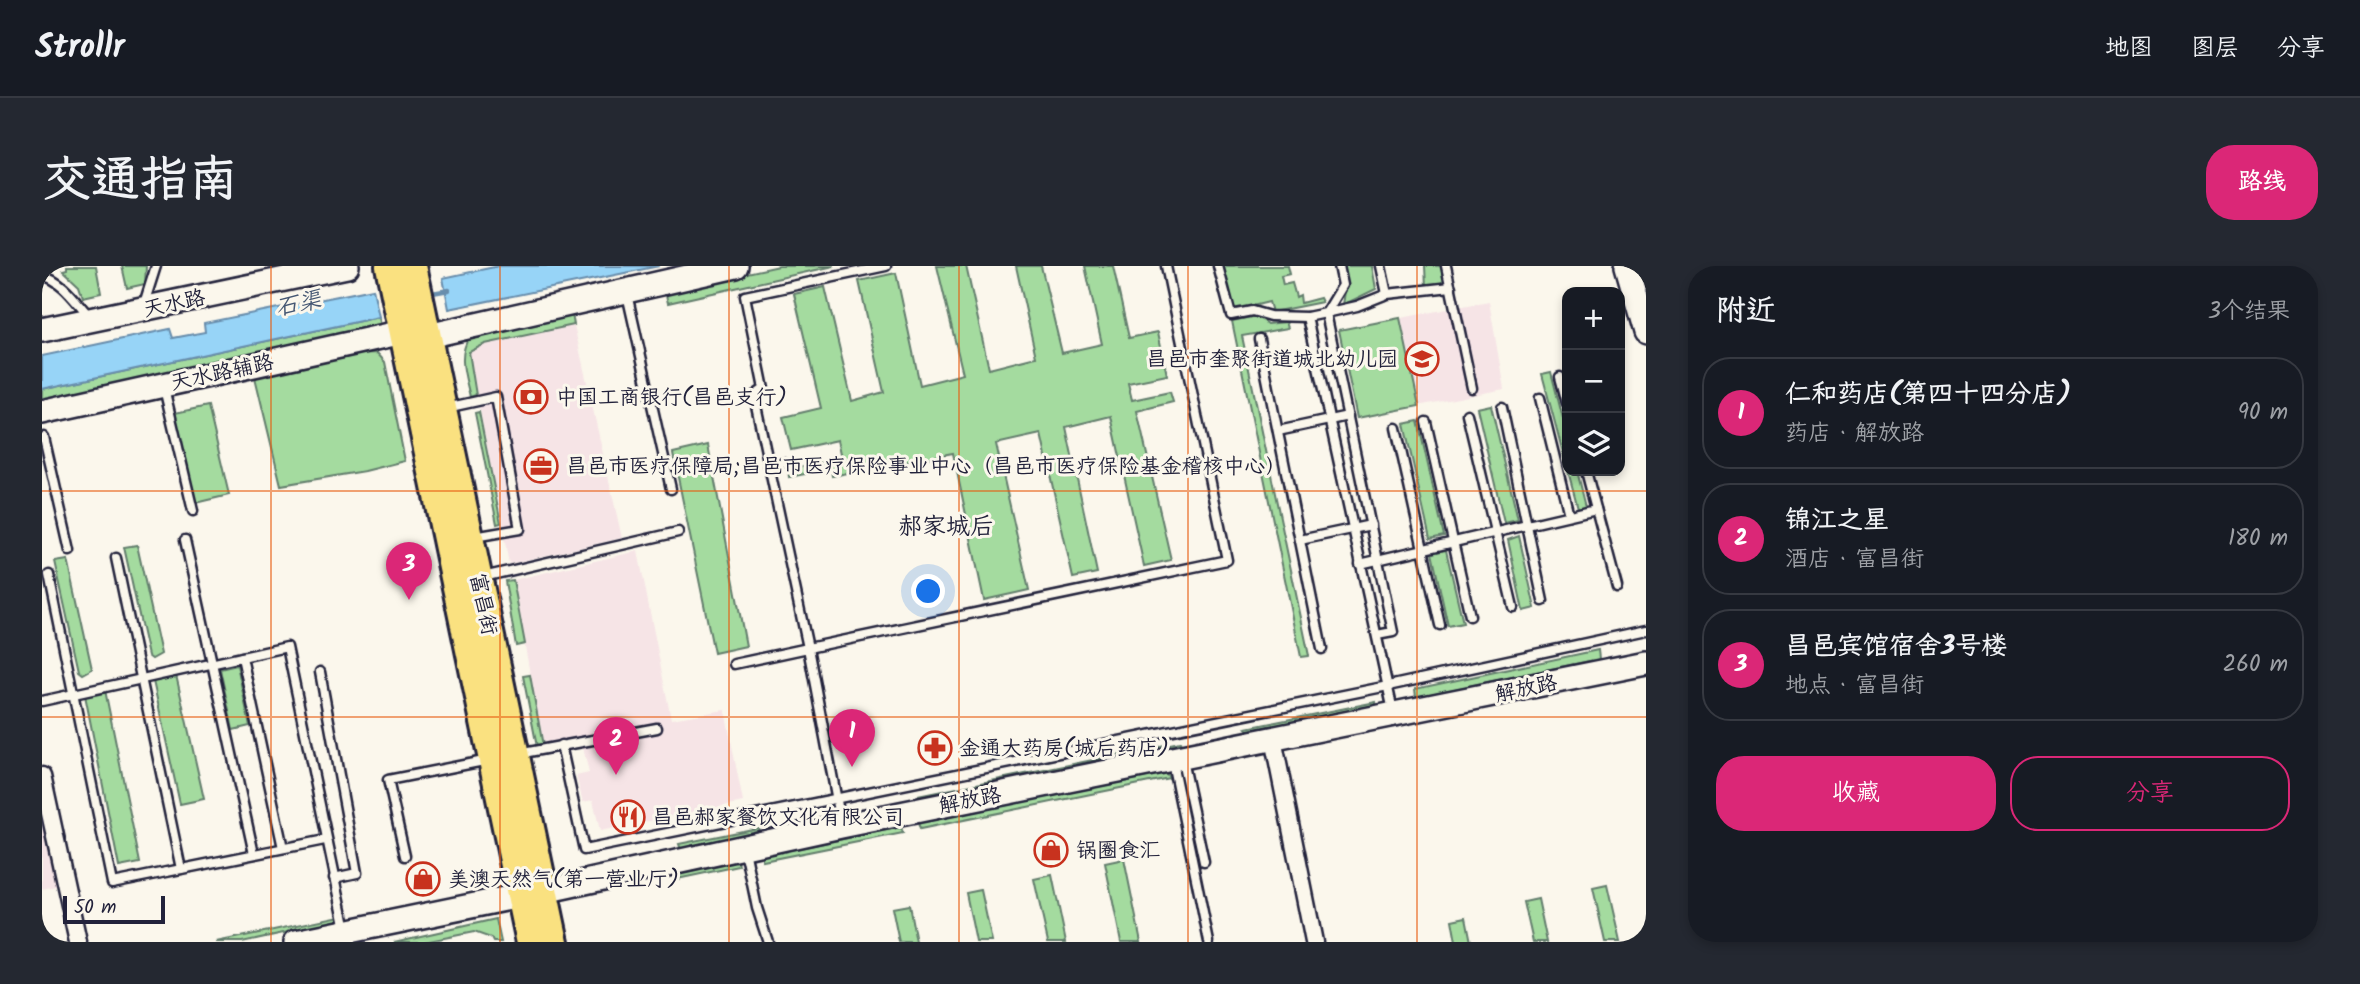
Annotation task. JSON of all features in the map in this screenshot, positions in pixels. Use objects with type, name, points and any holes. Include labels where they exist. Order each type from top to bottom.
[{"type":"main road","name":"富昌街","points":[[402,272],[532,893],[555,942]]},
{"type":"main road","name":"富昌街","points":[[414,327],[443,408],[470,538],[503,757]]},
{"type":"main road","name":"富昌街","points":[[530,942],[532,893]]},
{"type":"street","name":"天水路","points":[[42,330],[347,266]]},
{"type":"street","name":"天水路辅路","points":[[42,412],[414,327],[626,291],[736,266]]},
{"type":"street","points":[[1627,266],[1646,332]]},
{"type":"street","name":"解放路","points":[[296,942],[841,826],[1646,663]]},
{"type":"street","points":[[1273,739],[1314,942]]},
{"type":"street","points":[[42,775],[78,942]]},
{"type":"lane","points":[[142,310],[156,266]]},
{"type":"lane","points":[[841,826],[808,648],[754,396],[764,389],[745,296],[886,266]]},
{"type":"lane","points":[[734,664],[1227,560],[1167,266]]},
{"type":"lane","points":[[1218,266],[1231,315],[1252,311],[1270,316],[1307,317],[1357,306],[1387,294],[1451,287]]},
{"type":"lane","points":[[1339,266],[1343,285],[1326,313],[1393,632],[1377,635]]},
{"type":"lane","points":[[1381,266],[1387,294]]},
{"type":"lane","points":[[1446,266],[1472,388]]},
{"type":"lane","points":[[42,275],[51,278],[69,292],[93,320]]},
{"type":"lane","points":[[626,291],[671,489]]},
{"type":"lane","points":[[1307,317],[1394,715]]},
{"type":"lane","points":[[1259,339],[1322,649]]},
{"type":"lane","points":[[1179,378],[1188,376]]},
{"type":"lane","points":[[1560,377],[1562,384]]},
{"type":"lane","points":[[163,385],[193,511]]},
{"type":"lane","points":[[443,408],[496,397],[520,528],[470,538]]},
{"type":"lane","points":[[1540,398],[1569,515]]},
{"type":"lane","points":[[1502,407],[1543,601]]},
{"type":"lane","points":[[1467,414],[1513,607]]},
{"type":"lane","points":[[1278,431],[1348,416]]},
{"type":"lane","points":[[1426,422],[1470,616]]},
{"type":"lane","points":[[1396,428],[1440,625]]},
{"type":"lane","points":[[42,438],[44,437],[70,551]]},
{"type":"lane","points":[[770,466],[784,463]]},
{"type":"lane","points":[[1587,476],[1617,587]]},
{"type":"lane","points":[[1360,564],[1596,509]]},
{"type":"lane","points":[[1300,540],[1371,525]]},
{"type":"lane","points":[[478,579],[678,533]]},
{"type":"lane","points":[[185,540],[254,854]]},
{"type":"lane","points":[[116,558],[181,869]]},
{"type":"lane","points":[[49,575],[112,883],[325,840]]},
{"type":"lane","points":[[561,746],[584,850],[1646,631]]},
{"type":"lane","points":[[42,701],[287,647],[325,840],[346,930]]},
{"type":"lane","points":[[242,657],[283,848]]},
{"type":"lane","points":[[320,672],[357,873],[334,878]]},
{"type":"lane","points":[[405,856],[388,780],[657,728]]},
{"type":"lane","points":[[1176,758],[1203,862]]},
{"type":"lane","points":[[1176,758],[1209,942]]},
{"type":"lane","points":[[744,847],[757,908],[768,942]]},
{"type":"shaded area","name":"昌邑市奎聚街道城北幼儿园","points":[[1489,301],[1504,389],[1357,418],[1339,330]]},
{"type":"shaded area","points":[[574,325],[622,538],[509,564],[469,352],[485,344]]},
{"type":"shaded area","points":[[638,551],[671,719],[725,710],[743,802],[600,831],[593,800],[583,802],[576,776],[589,773],[581,739],[543,746],[513,580]]},
{"type":"shaded area","points":[[42,804],[60,885],[42,889]]},
{"type":"green space","points":[[67,266],[96,266],[101,293],[83,297],[79,285],[63,270],[67,269]]},
{"type":"green space","points":[[122,266],[146,266],[145,284],[127,288]]},
{"type":"green space","points":[[779,266],[834,266],[668,303],[665,291]]},
{"type":"green space","points":[[937,266],[966,266],[989,369],[1036,357],[1016,266],[1041,266],[1062,353],[1102,344],[1085,266],[1113,266],[1129,338],[1158,332],[1167,375],[1128,383],[1132,400],[1170,392],[1173,402],[1137,411],[1171,560],[1144,566],[1111,416],[1066,427],[1097,573],[1073,578],[1041,434],[996,444],[1029,590],[984,600],[953,453],[832,476],[831,469],[789,477],[788,469],[842,458],[838,440],[791,450],[783,417],[821,408],[794,294],[825,287],[852,401],[884,392],[859,281],[896,273],[920,385],[963,374]]},
{"type":"green space","points":[[1221,266],[1288,266],[1290,274],[1281,276],[1283,285],[1292,283],[1296,297],[1300,295],[1301,303],[1320,298],[1322,302],[1272,312],[1269,302],[1232,311]]},
{"type":"green space","points":[[1342,266],[1372,266],[1376,289],[1343,305],[1346,284]]},
{"type":"green space","points":[[1425,266],[1442,266],[1445,280],[1426,287]]},
{"type":"green space","points":[[572,314],[574,325],[485,344],[469,352],[476,395],[470,397],[463,358],[470,336]]},
{"type":"green space","points":[[1256,316],[1267,324],[1286,322],[1288,328],[1242,336],[1309,656],[1301,657],[1232,321]]},
{"type":"green space","points":[[379,317],[381,327],[42,401],[42,389]]},
{"type":"green space","points":[[1400,318],[1419,406],[1357,418],[1339,330]]},
{"type":"green space","points":[[377,353],[385,362],[405,461],[365,471],[281,485],[255,377],[350,354]]},
{"type":"green space","points":[[1551,372],[1562,415],[1562,449],[1542,374]]},
{"type":"green space","points":[[1491,405],[1518,520],[1504,523],[1477,408]]},
{"type":"green space","points":[[208,406],[229,495],[195,503],[175,413]]},
{"type":"green space","points":[[479,412],[501,523],[497,524],[475,413]]},
{"type":"green space","points":[[1418,421],[1444,536],[1430,539],[1404,424]]},
{"type":"green space","points":[[708,445],[746,646],[714,653],[673,453]]},
{"type":"green space","points":[[1569,476],[1578,476],[1586,506],[1578,508]]},
{"type":"green space","points":[[1519,536],[1535,608],[1523,611],[1508,540]]},
{"type":"green space","points":[[137,545],[161,654],[152,659],[148,656],[124,547]]},
{"type":"green space","points":[[1446,550],[1463,623],[1448,626],[1432,553]]},
{"type":"green space","points":[[68,560],[92,669],[83,674],[79,671],[55,562]]},
{"type":"green space","points":[[513,580],[525,644],[516,646],[505,581]]},
{"type":"green space","points":[[1598,650],[1599,659],[1416,697],[1415,689]]},
{"type":"green space","points":[[237,665],[250,726],[233,730],[220,669]]},
{"type":"green space","points":[[176,675],[204,799],[180,804],[153,681]]},
{"type":"green space","points":[[530,675],[543,746],[537,747],[523,676]]},
{"type":"green space","points":[[105,690],[140,863],[119,867],[85,695]]},
{"type":"green space","points":[[1376,702],[1376,706],[1249,731],[1246,728]]},
{"type":"green space","points":[[1180,742],[1182,747],[920,800],[918,796]]},
{"type":"green space","points":[[1166,773],[1169,778],[920,829],[918,823]]},
{"type":"green space","points":[[901,827],[903,833],[763,861],[761,856]]},
{"type":"green space","points":[[758,828],[760,834],[681,850],[679,844]]},
{"type":"green space","points":[[1124,859],[1141,942],[1121,942],[1105,863]]},
{"type":"green space","points":[[738,861],[739,866],[677,879],[676,874]]},
{"type":"green space","points":[[1052,875],[1066,942],[1048,942],[1034,879]]},
{"type":"green space","points":[[1607,885],[1620,942],[1605,942],[1593,888]]},
{"type":"green space","points":[[981,890],[992,942],[976,942],[966,893]]},
{"type":"green space","points":[[1538,899],[1547,942],[1533,942],[1524,902]]},
{"type":"green space","points":[[909,905],[916,942],[899,942],[892,908]]},
{"type":"green space","points":[[340,916],[339,921],[242,942],[216,942]]},
{"type":"green space","points":[[1466,917],[1471,942],[1456,942],[1452,920]]},
{"type":"green space","points":[[496,919],[501,942],[493,942],[491,938],[474,932],[424,942],[394,942]]},
{"type":"water","points":[[499,266],[659,266],[449,309],[443,278]]},
{"type":"water","points":[[373,289],[379,317],[42,389],[42,356],[170,329],[173,338],[205,332],[204,323]]},
{"type":"waterway","name":"石渠","points":[[427,294],[449,290]]},
{"type":"place","name":"昌邑市奎聚街道城北幼儿园","points":[[1422,359]]},
{"type":"place","name":"中国工商银行(昌邑支行)","points":[[531,397]]},
{"type":"place","name":"昌邑市医疗保障局;昌邑市医疗保险事业中心（昌邑市医疗保险基金稽核中心）","points":[[541,466]]},
{"type":"place","name":"昌邑宾馆宿舍3号楼","points":[[409,600]]},
{"type":"place","name":"金通大药房(城后药店)","points":[[935,748]]},
{"type":"place","name":"仁和药店(第四十四分店)","points":[[852,767]]},
{"type":"place","name":"锦江之星","points":[[616,775]]},
{"type":"place","name":"昌邑郝家餐饮文化有限公司","points":[[628,817]]},
{"type":"place","name":"锅圈食汇","points":[[1051,850]]},
{"type":"place","name":"美澳天然气(第一营业厅)","points":[[423,879]]},
{"type":"district","name":"郝家城后","points":[[946,526]]}]
